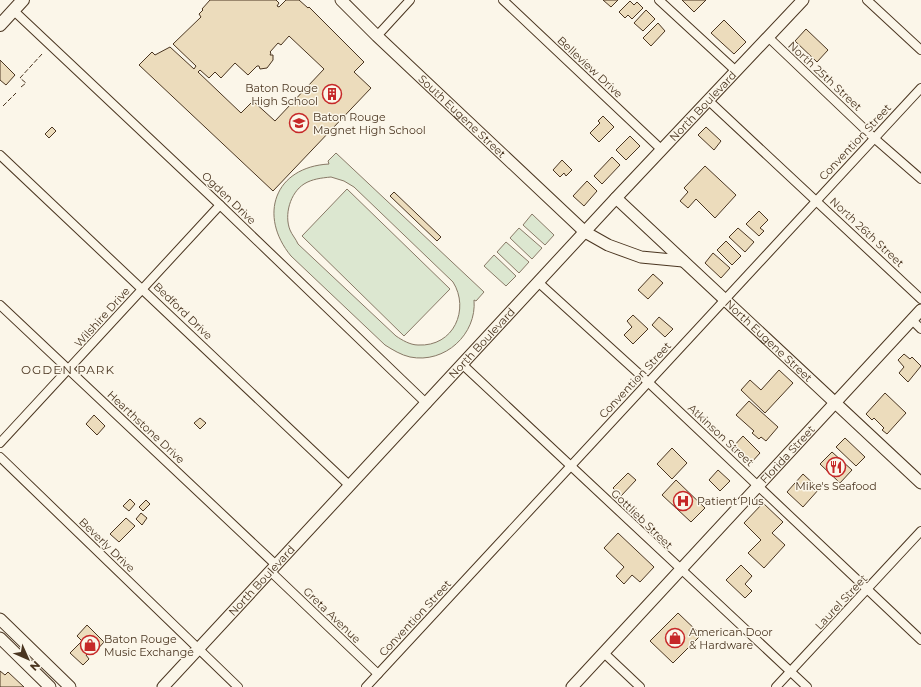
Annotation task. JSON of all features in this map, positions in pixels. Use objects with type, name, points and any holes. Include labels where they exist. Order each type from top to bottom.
[{"type":"main road","points":[[0,24],[23,0]]},
{"type":"street","name":"South Eugene Street","points":[[341,0],[377,36],[585,232],[608,245],[641,257],[683,260]]},
{"type":"street","points":[[377,36],[410,0]]},
{"type":"street","name":"Belleview Drive","points":[[503,0],[662,150]]},
{"type":"street","points":[[659,0],[736,71]]},
{"type":"street","name":"North Boulevard","points":[[163,687],[427,404],[616,198],[803,0]]},
{"type":"street","points":[[867,0],[921,50]]},
{"type":"street","name":"Ogden Drive","points":[[13,10],[220,205],[427,404]]},
{"type":"street","name":"North 25th Street","points":[[768,37],[874,138],[921,179]]},
{"type":"street","name":"Convention Street","points":[[366,687],[921,88]]},
{"type":"street","name":"North 26th Street","points":[[709,100],[921,299]]},
{"type":"street","name":"Bedford Drive","points":[[0,155],[143,288],[350,486]]},
{"type":"street","name":"North Eugene Street","points":[[616,198],[921,483]]},
{"type":"street","name":"Wilshire Drive","points":[[0,443],[220,205]]},
{"type":"street","name":"Atkinson Street","points":[[538,282],[648,382],[921,640]]},
{"type":"street","name":"Hearthstone Drive","points":[[0,305],[273,568]]},
{"type":"street","name":"Florida Street","points":[[572,687],[921,310]]},
{"type":"street","points":[[912,320],[921,328]]},
{"type":"street","name":"Gottlieb Street","points":[[463,365],[680,570],[807,687]]},
{"type":"street","name":"Beverly Drive","points":[[0,457],[238,687]]},
{"type":"street","name":"Laurel Street","points":[[776,687],[921,531]]},
{"type":"street","name":"Greta Avenue","points":[[273,568],[378,674]]},
{"type":"street","points":[[0,619],[70,687]]},
{"type":"street","points":[[0,638],[50,687]]},
{"type":"street","points":[[604,653],[640,687]]},
{"type":"green space","points":[[336,153],[484,292],[476,301],[474,300],[474,312],[464,335],[456,344],[446,351],[435,356],[423,358],[410,357],[400,354],[385,345],[291,256],[281,241],[275,225],[274,210],[277,196],[284,184],[295,174],[310,167],[329,164],[328,161]],"holes":[[[331,177],[344,181],[354,187],[453,282],[458,293],[460,304],[459,314],[449,333],[441,340],[431,344],[415,345],[396,336],[298,244],[288,224],[288,211],[295,193],[304,184],[317,179]]]},
{"type":"green space","points":[[347,189],[450,289],[404,336],[302,236]]},
{"type":"green space","points":[[532,214],[554,235],[545,245],[523,225]]},
{"type":"green space","points":[[519,228],[542,248],[532,259],[510,238]]},
{"type":"green space","points":[[506,242],[529,262],[519,273],[497,252]]},
{"type":"green space","points":[[494,255],[516,276],[506,286],[484,266]]},
{"type":"building","name":"Baton Rouge High School","points":[[210,0],[276,0],[279,3],[277,6],[279,7],[286,0],[299,0],[308,8],[309,7],[364,62],[354,72],[371,88],[273,191],[139,65],[152,52],[155,55],[170,47],[194,69],[196,66],[173,44],[201,17],[199,14],[203,10],[202,9]],"holes":[[[289,36],[324,69],[275,121],[253,101],[241,113],[198,72],[200,70],[209,78],[215,72],[221,78],[235,63],[248,75],[257,66],[259,66],[260,69],[267,68],[273,60],[273,55],[270,55],[270,52],[278,43],[281,45]]]},
{"type":"building","points":[[603,0],[618,0],[611,7]]},
{"type":"building","points":[[682,0],[706,0],[694,12]]},
{"type":"building","points":[[630,1],[634,5],[637,2],[643,8],[632,19],[628,15],[625,18],[619,12]]},
{"type":"building","points":[[646,10],[655,19],[643,31],[634,23]]},
{"type":"building","points":[[724,20],[746,42],[734,54],[711,33]]},
{"type":"building","points":[[658,23],[665,31],[651,46],[643,38]]},
{"type":"building","points":[[806,29],[828,50],[817,62],[795,41]]},
{"type":"building","points":[[0,60],[15,75],[6,85],[0,80]]},
{"type":"building","points":[[603,116],[614,127],[599,142],[590,133],[600,123],[598,121]]},
{"type":"building","points":[[52,127],[56,131],[49,138],[45,134]]},
{"type":"building","points":[[706,127],[721,141],[714,150],[698,135]]},
{"type":"building","points":[[630,136],[640,146],[626,160],[616,150]]},
{"type":"building","points":[[612,157],[620,165],[602,184],[594,176]]},
{"type":"building","points":[[562,160],[572,170],[566,176],[564,173],[560,177],[553,170]]},
{"type":"building","points":[[705,166],[736,195],[715,218],[696,199],[688,208],[680,201],[688,192],[684,188]]},
{"type":"building","points":[[587,181],[597,191],[584,206],[573,196]]},
{"type":"building","points":[[394,192],[441,237],[437,241],[390,196]]},
{"type":"building","points":[[759,211],[768,220],[760,228],[764,231],[759,236],[746,224]]},
{"type":"building","points":[[738,228],[754,242],[745,252],[729,237]]},
{"type":"building","points":[[726,241],[741,256],[732,265],[717,250]]},
{"type":"building","points":[[713,253],[730,268],[721,278],[705,263]]},
{"type":"building","points":[[653,274],[663,283],[648,299],[638,290]]},
{"type":"building","points":[[633,315],[648,329],[633,344],[624,335],[632,327],[627,321]]},
{"type":"building","points":[[659,317],[673,329],[665,337],[652,325]]},
{"type":"building","points":[[904,354],[910,359],[912,357],[921,366],[908,382],[899,373],[904,367],[898,360]]},
{"type":"building","points":[[779,370],[793,383],[765,413],[741,390],[750,380],[761,390]]},
{"type":"building","points":[[885,393],[906,413],[887,434],[882,430],[884,428],[874,418],[872,420],[866,414]]},
{"type":"building","points":[[749,401],[778,427],[766,441],[761,437],[759,439],[752,433],[754,431],[736,415]]},
{"type":"building","points":[[94,415],[105,426],[97,435],[86,424]]},
{"type":"building","points":[[200,418],[206,423],[200,429],[194,423]]},
{"type":"building","points":[[743,436],[760,453],[750,464],[732,448]]},
{"type":"building","points":[[845,438],[865,457],[856,466],[836,447]]},
{"type":"building","points":[[672,448],[687,463],[672,479],[657,464]]},
{"type":"building","name":"Mike's Seafood","points":[[832,452],[852,470],[840,483],[820,464]]},
{"type":"building","points":[[718,470],[730,481],[720,491],[709,480]]},
{"type":"building","points":[[628,473],[636,480],[621,496],[613,488]]},
{"type":"building","points":[[803,474],[819,489],[803,507],[787,492]]},
{"type":"building","name":"Patient Plus","points":[[676,480],[705,508],[691,522],[662,495]]},
{"type":"building","points":[[130,499],[135,504],[129,511],[123,506]]},
{"type":"building","points":[[146,500],[150,504],[143,511],[139,507]]},
{"type":"building","points":[[763,503],[783,522],[772,533],[785,545],[764,568],[748,553],[761,540],[744,523]]},
{"type":"building","points":[[141,513],[147,518],[142,525],[136,519]]},
{"type":"building","points":[[126,518],[135,526],[119,542],[110,534]]},
{"type":"building","points":[[618,533],[654,567],[640,582],[632,575],[624,584],[616,576],[624,567],[604,548]]},
{"type":"building","points":[[741,565],[752,576],[745,584],[752,591],[745,598],[726,580]]},
{"type":"building","name":"American Door & Hardware","points":[[678,613],[701,635],[673,663],[650,641]]},
{"type":"building","name":"Baton Rouge Music Exchange","points":[[87,625],[104,642],[95,652],[92,649],[86,655],[89,659],[83,665],[70,653],[82,641],[77,636]]},
{"type":"building","points":[[0,671],[5,675],[8,672],[24,687],[0,687]]},
{"type":"fence","points":[[21,87],[26,83],[20,78],[42,54]]},
{"type":"fence","points":[[3,106],[16,93]]},
{"type":"place","name":"Baton Rouge High School","points":[[332,94]]},
{"type":"place","name":"Baton Rouge Magnet High School","points":[[299,123]]},
{"type":"place","name":"Mike's Seafood","points":[[836,467]]},
{"type":"place","name":"Patient Plus","points":[[683,501]]},
{"type":"place","name":"American Door & Hardware","points":[[675,638]]},
{"type":"place","name":"Baton Rouge Music Exchange","points":[[90,645]]},
{"type":"district","name":"OGDEN PARK","points":[[68,369]]}]
